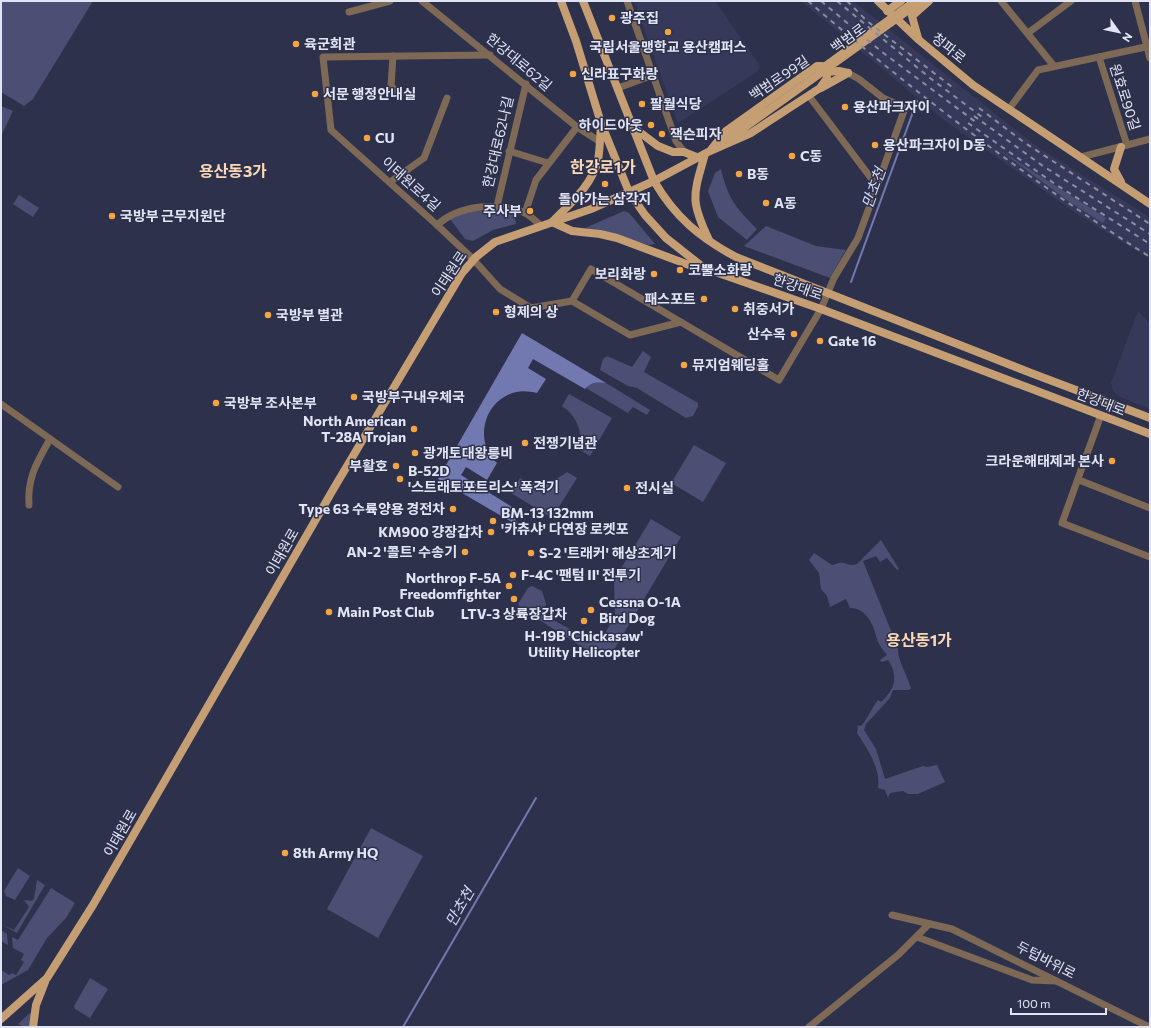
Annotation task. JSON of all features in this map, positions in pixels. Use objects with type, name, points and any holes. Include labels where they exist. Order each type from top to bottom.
[{"type":"main road","name":"한강대로","points":[[561,1],[576,41],[601,123],[630,192],[645,215],[667,239],[704,268],[821,309],[1150,434]]},
{"type":"main road","name":"한강대로","points":[[583,1],[654,181],[664,199],[682,218],[710,243],[736,257],[1024,371],[1150,418]]},
{"type":"main road","name":"청파로","points":[[872,1],[882,5],[919,40],[973,85],[1150,204]]},
{"type":"main road","points":[[882,5],[901,1]]},
{"type":"main road","name":"백범로","points":[[773,106],[914,1]]},
{"type":"main road","name":"백범로","points":[[654,181],[705,155],[921,1]]},
{"type":"main road","points":[[919,40],[912,16],[929,1]]},
{"type":"main road","name":"백범로99길","points":[[705,155],[726,131],[817,66],[825,68],[827,72],[827,78],[820,88]]},
{"type":"main road","points":[[827,72],[848,73]]},
{"type":"main road","points":[[633,127],[658,146],[673,152],[705,155],[751,133],[820,88],[827,86],[848,73]]},
{"type":"main road","points":[[792,83],[798,84],[804,91],[806,98]]},
{"type":"main road","points":[[601,123],[598,160],[592,174],[583,190],[552,222],[572,231],[600,234],[617,238],[689,265],[704,268]]},
{"type":"main road","points":[[1123,186],[1114,169],[1124,146]]},
{"type":"main road","points":[[705,155],[695,190],[694,204],[710,243]]},
{"type":"main road","name":"이태원로","points":[[1,1019],[47,978],[93,905],[330,495],[462,273],[473,259],[495,242],[591,209],[654,181]]},
{"type":"main road","points":[[33,1027],[36,1005],[47,978]]},
{"type":"street","points":[[349,12],[390,1]]},
{"type":"street","name":"한강대로62길","points":[[422,1],[526,84],[577,128],[599,141]]},
{"type":"street","points":[[627,1],[676,141],[684,152]]},
{"type":"street","points":[[1001,1],[1054,66]]},
{"type":"street","points":[[1028,34],[1071,1]]},
{"type":"street","points":[[1136,1],[1149,46],[1150,58]]},
{"type":"street","points":[[1009,109],[1038,70],[1149,46]]},
{"type":"street","points":[[400,95],[391,86],[393,56],[490,55]]},
{"type":"street","name":"이태원로4길","points":[[393,56],[323,57],[331,130],[437,225],[473,259],[500,289],[531,308],[572,301]]},
{"type":"street","name":"원효로90길","points":[[1099,57],[1124,146]]},
{"type":"street","points":[[681,322],[630,335],[572,301],[591,269],[681,322],[779,380],[821,309],[834,278],[858,238],[904,108],[883,98],[859,79],[848,73]]},
{"type":"street","points":[[618,88],[653,75]]},
{"type":"street","name":"한강대로62나길","points":[[497,206],[526,84]]},
{"type":"street","points":[[390,182],[424,158],[447,98]]},
{"type":"street","points":[[806,98],[876,186]]},
{"type":"street","points":[[525,213],[536,180],[577,128]]},
{"type":"street","name":"원효로90길","points":[[1081,158],[1150,139]]},
{"type":"street","points":[[509,151],[548,163]]},
{"type":"street","points":[[437,225],[446,217],[464,210],[497,206],[525,213],[541,226]]},
{"type":"street","points":[[1,404],[118,487]]},
{"type":"street","points":[[1101,415],[1079,480],[1062,523],[1150,557]]},
{"type":"street","points":[[29,505],[28,488],[31,476],[50,439]]},
{"type":"street","points":[[1079,480],[1150,508]]},
{"type":"street","name":"두텁바위로","points":[[892,915],[952,929],[1149,1027]]},
{"type":"street","points":[[809,1027],[898,955],[929,924]]},
{"type":"street","points":[[917,937],[1032,980],[1058,981]]},
{"type":"shaded area","points":[[1,1],[93,1],[33,99],[24,106],[1,92]]},
{"type":"shaded area","points":[[634,1],[715,1],[760,66],[757,72],[678,123]]},
{"type":"shaded area","points":[[801,1],[853,1],[1036,146],[1150,218],[1150,259],[1077,214],[945,121]]},
{"type":"shaded area","points":[[1,106],[13,111],[1,136]]},
{"type":"shaded area","points":[[998,149],[1106,218],[1103,223],[1071,203]]},
{"type":"shaded area","points":[[721,169],[730,196],[738,209],[757,229],[747,240],[718,217],[708,191],[715,173]]},
{"type":"shaded area","points":[[19,195],[39,208],[33,217],[13,204]]},
{"type":"shaded area","points":[[497,209],[514,214],[516,224],[493,230],[473,241],[465,239],[450,219],[464,212]]},
{"type":"shaded area","points":[[624,211],[629,213],[655,244],[649,245],[606,232],[585,228]]},
{"type":"shaded area","points":[[766,226],[816,246],[846,250],[830,278],[744,246]]},
{"type":"shaded area","points":[[1138,311],[1150,324],[1150,409],[1120,397],[1113,391],[1111,383]]},
{"type":"shaded area","points":[[522,333],[606,383],[595,383],[585,389],[533,359],[528,368],[546,379],[537,393],[524,391],[516,392],[500,399],[493,407],[488,416],[484,436],[490,455],[497,463],[487,480],[466,467],[461,475],[512,507],[515,519],[522,528],[438,479]]},
{"type":"shaded area","points":[[643,351],[651,357],[644,372],[698,403],[693,416],[686,418],[637,388],[628,386],[600,370],[603,359],[607,356],[632,367]]},
{"type":"shaded area","points":[[597,382],[606,383],[650,410],[647,415],[633,407],[628,413],[586,388]]},
{"type":"shaded area","points":[[569,394],[612,418],[590,456],[580,450],[581,437],[578,425],[572,415],[562,406]]},
{"type":"shaded area","points":[[694,445],[726,463],[703,502],[673,484],[673,480]]},
{"type":"shaded area","points":[[567,472],[577,478],[552,518],[511,493],[520,478],[526,481],[538,483],[556,479]]},
{"type":"shaded area","points":[[651,519],[681,537],[609,658],[600,658],[520,608],[518,604],[528,588],[532,586],[542,591],[546,604],[544,612],[546,616],[588,639],[601,640],[615,616],[614,580]]},
{"type":"shaded area","points":[[881,540],[899,569],[897,570],[887,558],[880,562],[876,556],[863,561],[898,648],[899,658],[911,689],[893,690],[890,698],[866,724],[864,730],[876,749],[885,779],[923,766],[927,767],[937,765],[945,782],[918,794],[908,794],[903,791],[890,793],[888,798],[885,790],[878,788],[875,766],[869,752],[857,733],[858,725],[861,726],[864,723],[878,700],[881,702],[890,692],[894,682],[894,671],[888,660],[882,662],[880,660],[887,655],[879,643],[872,623],[865,614],[856,609],[850,608],[846,599],[830,607],[827,596],[821,589],[819,573],[809,560],[814,553],[832,565],[838,563],[851,565],[857,564]]},
{"type":"shaded area","points":[[371,828],[423,856],[378,938],[327,909]]},
{"type":"shaded area","points":[[18,868],[30,876],[15,900],[6,896],[4,891]]},
{"type":"shaded area","points":[[37,880],[45,885],[17,933],[1,924],[14,930],[29,907],[24,900],[31,901],[34,899]]},
{"type":"shaded area","points":[[51,888],[75,903],[66,918],[47,938],[28,970],[1,985],[1,970],[9,975],[12,973],[16,975],[24,962],[21,960],[24,954],[13,948],[12,937],[18,940]]},
{"type":"shaded area","points":[[1,930],[7,934],[8,945],[1,941]]},
{"type":"shaded area","points":[[90,978],[108,989],[90,1018],[75,1009],[74,1006]]},
{"type":"shaded area","points":[[30,1013],[33,1015],[33,1027],[24,1027],[18,1024]]},
{"type":"waterway","name":"만초천","points":[[851,282],[917,101]]},
{"type":"waterway","name":"만초천","points":[[403,1027],[536,798]]},
{"type":"railway","points":[[808,1],[890,70],[974,135],[1061,198],[1150,257]]},
{"type":"railway","points":[[821,1],[882,52],[977,123]]},
{"type":"railway","points":[[837,1],[930,78],[982,117]]},
{"type":"railway","points":[[847,1],[867,21],[952,87]]},
{"type":"railway","points":[[979,108],[1025,143],[1150,224]]},
{"type":"railway","points":[[974,116],[1043,166],[1150,234]]},
{"type":"railway","points":[[968,123],[1055,184],[1150,244]]},
{"type":"place","name":"광주집","points":[[612,18]]},
{"type":"place","name":"국립서울맹학교 용산캠퍼스","points":[[668,32]]},
{"type":"place","name":"육군회관","points":[[296,44]]},
{"type":"place","name":"신라표구화랑","points":[[573,74]]},
{"type":"place","name":"서문 행정안내실","points":[[315,94]]},
{"type":"place","name":"팔월식당","points":[[642,104]]},
{"type":"place","name":"용산파크자이","points":[[845,107]]},
{"type":"place","name":"하이드아웃","points":[[651,125]]},
{"type":"place","name":"잭슨피자","points":[[662,134]]},
{"type":"place","name":"CU","points":[[367,138]]},
{"type":"place","name":"용산파크자이 D동","points":[[875,145]]},
{"type":"place","name":"C동","points":[[792,156]]},
{"type":"place","name":"B동","points":[[739,174]]},
{"type":"place","name":"돌아가는 삼각지","points":[[605,184]]},
{"type":"place","name":"A동","points":[[766,203]]},
{"type":"place","name":"주사부","points":[[530,211]]},
{"type":"place","name":"국방부 근무지원단","points":[[112,216]]},
{"type":"place","name":"코뿔소화랑","points":[[680,270]]},
{"type":"place","name":"보리화랑","points":[[654,274]]},
{"type":"place","name":"패스포트","points":[[704,299]]},
{"type":"place","name":"취중서가","points":[[735,309]]},
{"type":"place","name":"형제의 상","points":[[496,312]]},
{"type":"place","name":"국방부 별관","points":[[268,315]]},
{"type":"place","name":"산수옥","points":[[794,334]]},
{"type":"place","name":"Gate 16","points":[[820,341]]},
{"type":"place","name":"뮤지엄웨딩홀","points":[[684,365]]},
{"type":"place","name":"국방부구내우체국","points":[[354,397]]},
{"type":"place","name":"국방부 조사본부","points":[[216,403]]},
{"type":"place","name":"North American T-28A Trojan","points":[[414,429]]},
{"type":"place","name":"전쟁기념관","points":[[525,443]]},
{"type":"place","name":"광개토대왕릉비","points":[[415,453]]},
{"type":"place","name":"크라운해태제과 본사","points":[[1112,461]]},
{"type":"place","name":"부활호","points":[[396,466]]},
{"type":"place","name":"B-52D '스트래토포트리스' 폭격기","points":[[400,479]]},
{"type":"place","name":"전시실","points":[[627,488]]},
{"type":"place","name":"Type 63 수륙양용 경전차","points":[[453,509]]},
{"type":"place","name":"BM-13 132mm '카츄샤' 다연장 로켓포","points":[[493,521]]},
{"type":"place","name":"KM900 걍장갑차","points":[[491,532]]},
{"type":"place","name":"AN-2 '콜트' 수송기","points":[[465,552]]},
{"type":"place","name":"S-2 '트래커' 해상초계기","points":[[531,553]]},
{"type":"place","name":"F-4C '팬텀 II' 전투기","points":[[513,575]]},
{"type":"place","name":"Northrop F-5A Freedomfighter","points":[[509,586]]},
{"type":"place","name":"LTV-3 상륙장갑차","points":[[514,599]]},
{"type":"place","name":"Cessna O-1A Bird Dog","points":[[591,610]]},
{"type":"place","name":"Main Post Club","points":[[329,612]]},
{"type":"place","name":"H-19B 'Chickasaw' Utility Helicopter","points":[[584,621]]},
{"type":"place","name":"8th Army HQ","points":[[285,853]]},
{"type":"district","name":"한강로1가","points":[[603,167]]},
{"type":"district","name":"용산동3가","points":[[233,171]]},
{"type":"district","name":"용산동1가","points":[[919,640]]}]
